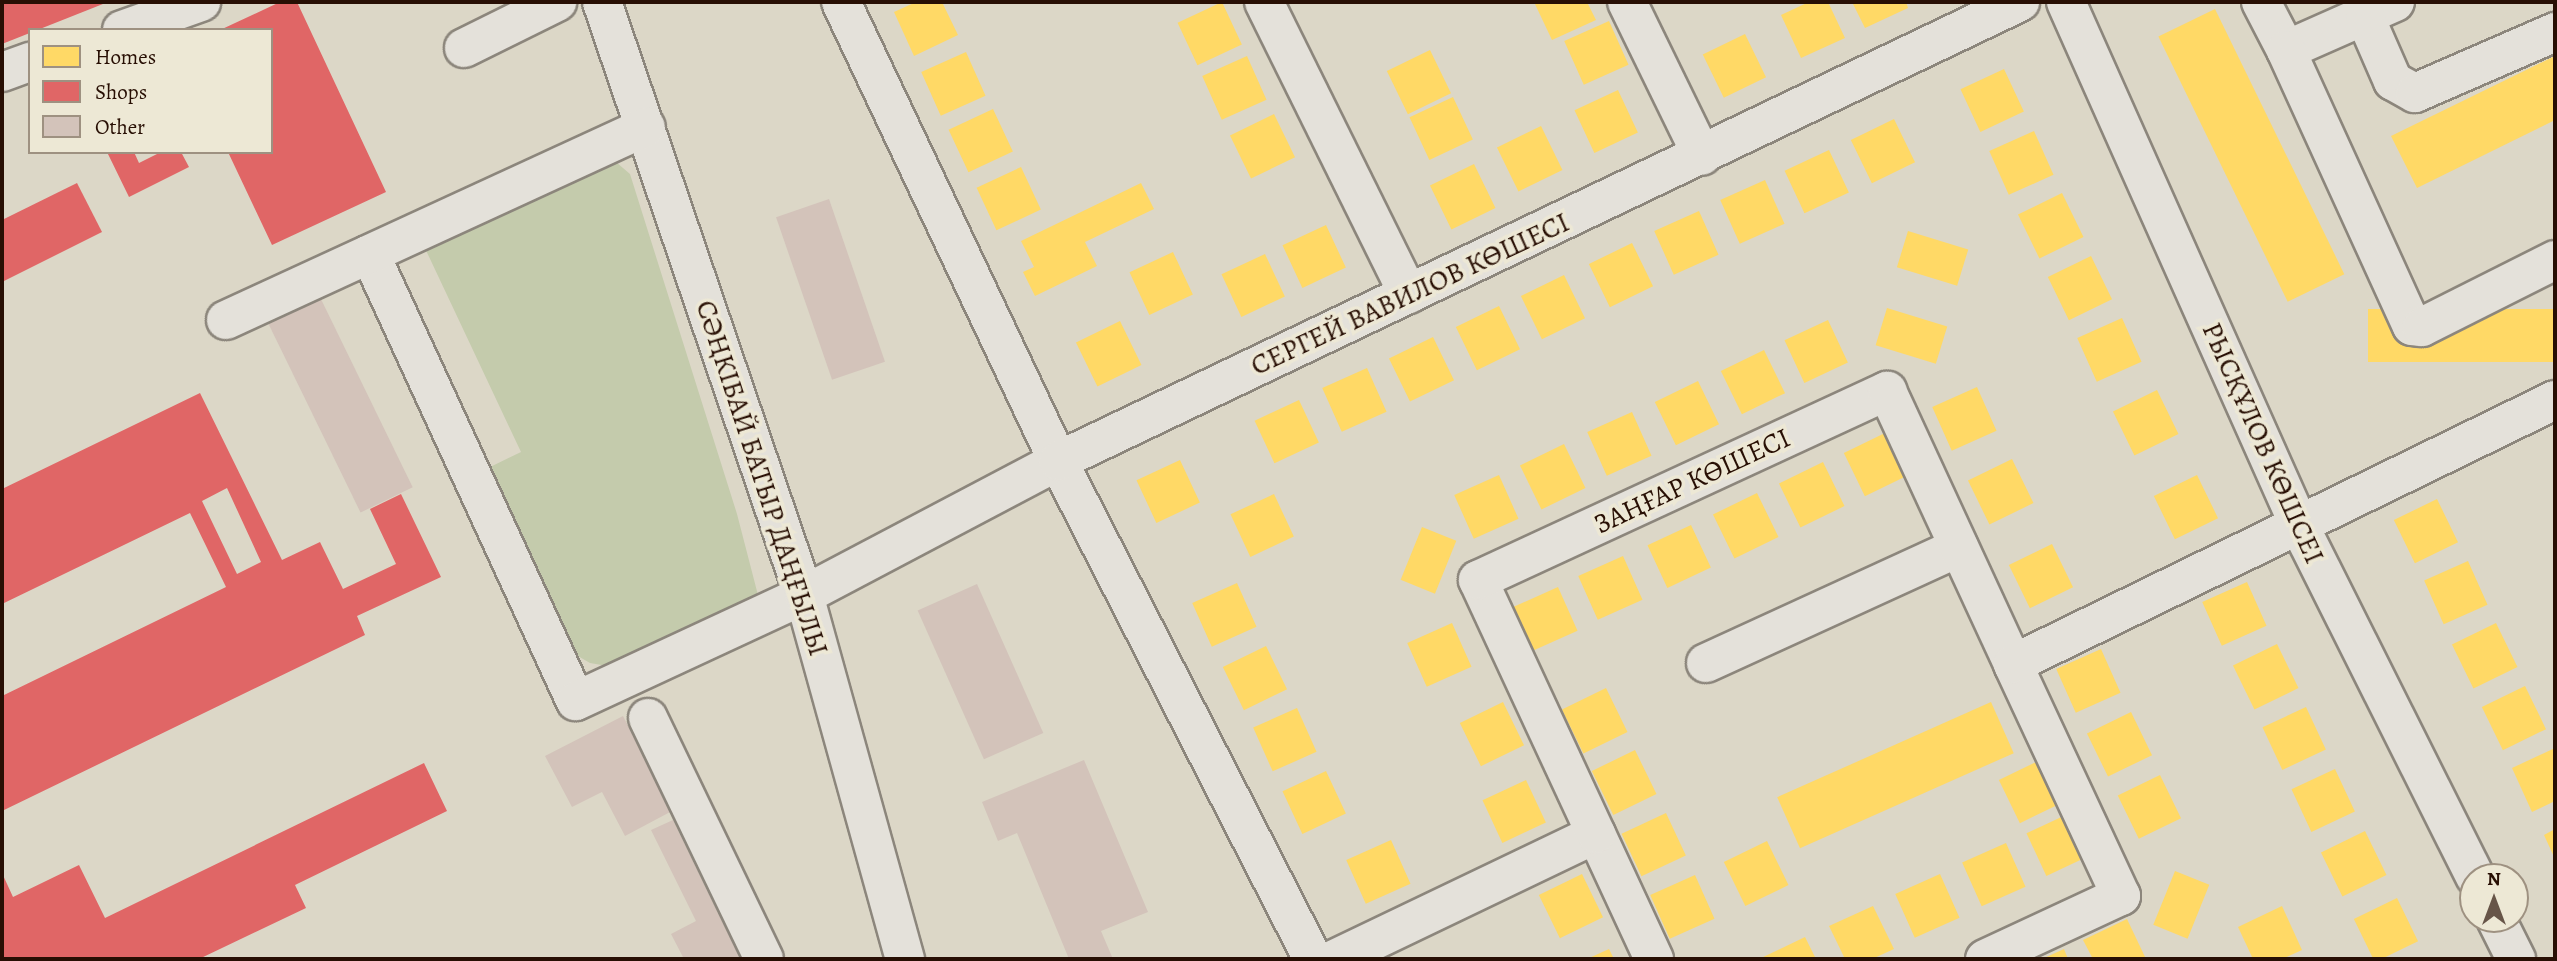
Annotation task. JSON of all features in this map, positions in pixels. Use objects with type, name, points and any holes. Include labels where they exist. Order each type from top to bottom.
[{"type":"street","points":[[127,28],[201,2]]},
{"type":"street","points":[[464,48],[557,2]]},
{"type":"street","name":"СӘҢКІБАЙ БАТЫР ДАҢҒЫЛЫ","points":[[602,2],[804,595],[905,959]]},
{"type":"street","points":[[841,2],[1058,461],[1314,959]]},
{"type":"street","points":[[1264,2],[1408,293]]},
{"type":"street","points":[[1627,2],[1702,156]]},
{"type":"street","name":"СЕРГЕЙ ВАВИЛОВ КӨШЕСІ","points":[[370,254],[576,701],[804,595],[1058,461],[2020,2]]},
{"type":"street","name":"РЫСҚҰЛОВ КӨШСЕІ","points":[[2066,2],[2300,527],[2468,863]]},
{"type":"street","points":[[2261,2],[2412,326],[2422,327],[2555,260]]},
{"type":"street","points":[[2286,51],[2380,9],[2393,81],[2415,93],[2555,32]]},
{"type":"street","points":[[2,72],[28,63]]},
{"type":"street","points":[[226,320],[646,127]]},
{"type":"street","name":"ЗАҢҒАР КӨШЕСІ","points":[[1654,959],[1478,580],[1887,391],[2121,896],[1985,959]]},
{"type":"street","points":[[2013,664],[2300,527],[2555,400]]},
{"type":"street","points":[[1706,663],[1959,547]]},
{"type":"street","points":[[648,718],[764,959]]},
{"type":"street","points":[[1335,959],[1596,834]]},
{"type":"street","points":[[2503,933],[2516,959]]},
{"type":"green space","points":[[609,156],[630,174],[737,514],[759,599],[613,667],[590,663],[564,648],[482,471],[521,452],[423,244]]},
{"type":"building: Homes","points":[[916,2],[942,2],[958,35],[914,56],[894,12]]},
{"type":"building: Homes","points":[[1222,2],[1242,45],[1197,65],[1178,23]]},
{"type":"building: Homes","points":[[1534,2],[1587,2],[1596,20],[1552,40]]},
{"type":"building: Homes","points":[[1809,2],[1828,2],[1845,38],[1801,58],[1781,15]]},
{"type":"building: Homes","points":[[1852,2],[1906,2],[1908,8],[1865,28]]},
{"type":"building: Homes","points":[[2215,9],[2344,274],[2288,302],[2158,37]]},
{"type":"building: Homes","points":[[1609,21],[1629,65],[1584,85],[1564,41]]},
{"type":"building: Homes","points":[[1745,34],[1766,77],[1724,98],[1703,55]]},
{"type":"building: Homes","points":[[1430,50],[1451,93],[1408,114],[1387,71]]},
{"type":"building: Homes","points":[[966,52],[986,96],[941,116],[921,72]]},
{"type":"building: Homes","points":[[1247,56],[1267,100],[1222,120],[1202,76]]},
{"type":"building: Homes","points":[[2555,56],[2555,120],[2417,188],[2391,136]]},
{"type":"building: Homes","points":[[2004,69],[2024,112],[1980,132],[1960,89]]},
{"type":"building: Homes","points":[[1618,90],[1638,133],[1594,153],[1574,110]]},
{"type":"building: Homes","points":[[1453,97],[1473,140],[1429,160],[1409,117]]},
{"type":"building: Homes","points":[[993,109],[1013,152],[968,172],[949,130]]},
{"type":"building: Homes","points":[[1274,114],[1295,157],[1251,179],[1230,135]]},
{"type":"building: Homes","points":[[1894,119],[1915,162],[1872,183],[1851,140]]},
{"type":"building: Homes","points":[[1541,126],[1562,170],[1518,192],[1497,147]]},
{"type":"building: Homes","points":[[2034,131],[2054,175],[2009,195],[1989,151]]},
{"type":"building: Homes","points":[[1829,150],[1849,193],[1804,213],[1785,171]]},
{"type":"building: Homes","points":[[1474,164],[1495,208],[1451,230],[1430,185]]},
{"type":"building: Homes","points":[[1021,167],[1041,210],[996,230],[977,188]]},
{"type":"building: Homes","points":[[1765,180],[1785,224],[1740,244],[1720,200]]},
{"type":"building: Homes","points":[[1141,183],[1154,209],[1085,242],[1097,266],[1035,296],[1023,272],[1034,267],[1021,241]]},
{"type":"building: Homes","points":[[2062,193],[2083,237],[2039,259],[2018,214]]},
{"type":"building: Homes","points":[[1699,211],[1719,255],[1674,275],[1654,231]]},
{"type":"building: Homes","points":[[1326,225],[1346,268],[1302,288],[1282,245]]},
{"type":"building: Homes","points":[[1908,231],[1968,249],[1957,286],[1897,267]]},
{"type":"building: Homes","points":[[1632,243],[1653,286],[1610,307],[1589,264]]},
{"type":"building: Homes","points":[[1173,252],[1193,295],[1149,315],[1129,272]]},
{"type":"building: Homes","points":[[1265,254],[1285,297],[1241,317],[1221,274]]},
{"type":"building: Homes","points":[[2091,256],[2112,299],[2069,320],[2048,277]]},
{"type":"building: Homes","points":[[1564,275],[1585,318],[1542,339],[1521,296]]},
{"type":"building: Homes","points":[[1499,306],[1520,349],[1477,370],[1456,327]]},
{"type":"building: Homes","points":[[1887,308],[1947,326],[1936,364],[1876,345]]},
{"type":"building: Homes","points":[[2368,309],[2555,309],[2555,362],[2368,362]]},
{"type":"building: Homes","points":[[2122,318],[2142,362],[2097,382],[2077,338]]},
{"type":"building: Homes","points":[[1828,320],[1848,363],[1804,383],[1784,340]]},
{"type":"building: Homes","points":[[1120,321],[1141,365],[1097,387],[1076,342]]},
{"type":"building: Homes","points":[[1433,337],[1454,380],[1410,402],[1389,358]]},
{"type":"building: Homes","points":[[1764,350],[1785,393],[1742,414],[1721,371]]},
{"type":"building: Homes","points":[[1367,368],[1387,412],[1342,432],[1322,388]]},
{"type":"building: Homes","points":[[1698,381],[1719,424],[1676,445],[1655,402]]},
{"type":"building: Homes","points":[[1977,387],[1997,431],[1952,451],[1932,407]]},
{"type":"building: Homes","points":[[2157,390],[2178,434],[2134,456],[2113,411]]},
{"type":"building: Homes","points":[[1299,400],[1319,443],[1274,463],[1255,421]]},
{"type":"building: Homes","points":[[1632,412],[1652,456],[1607,476],[1587,432]]},
{"type":"building: Homes","points":[[1887,432],[1908,475],[1865,496],[1844,453]]},
{"type":"building: Homes","points":[[1564,444],[1585,488],[1541,510],[1520,465]]},
{"type":"building: Homes","points":[[2012,459],[2033,503],[1989,525],[1968,480]]},
{"type":"building: Homes","points":[[1180,460],[1200,503],[1156,523],[1136,480]]},
{"type":"building: Homes","points":[[1823,462],[1844,506],[1800,528],[1779,483]]},
{"type":"building: Homes","points":[[1499,475],[1519,519],[1474,539],[1454,495]]},
{"type":"building: Homes","points":[[2197,475],[2218,518],[2175,539],[2154,496]]},
{"type":"building: Homes","points":[[1757,493],[1778,537],[1734,559],[1713,514]]},
{"type":"building: Homes","points":[[1274,494],[1294,537],[1250,557],[1230,514]]},
{"type":"building: Homes","points":[[2437,499],[2458,542],[2415,563],[2394,520]]},
{"type":"building: Homes","points":[[1691,525],[1711,568],[1667,588],[1647,545]]},
{"type":"building: Homes","points":[[1422,527],[1456,541],[1435,594],[1401,580]]},
{"type":"building: Homes","points":[[2052,544],[2073,587],[2030,608],[2009,565]]},
{"type":"building: Homes","points":[[1623,556],[1643,600],[1598,620],[1578,576]]},
{"type":"building: Homes","points":[[2468,561],[2488,605],[2444,624],[2424,581]]},
{"type":"building: Homes","points":[[2247,582],[2267,626],[2222,646],[2202,602]]},
{"type":"building: Homes","points":[[1237,583],[1257,627],[1212,647],[1192,603]]},
{"type":"building: Homes","points":[[1558,587],[1578,631],[1533,651],[1513,607]]},
{"type":"building: Homes","points":[[1452,623],[1472,667],[1427,687],[1407,643]]},
{"type":"building: Homes","points":[[2496,623],[2517,667],[2473,689],[2452,644]]},
{"type":"building: Homes","points":[[2277,644],[2298,688],[2254,710],[2233,665]]},
{"type":"building: Homes","points":[[1266,646],[1287,689],[1244,710],[1223,667]]},
{"type":"building: Homes","points":[[2101,649],[2121,693],[2076,713],[2056,669]]},
{"type":"building: Homes","points":[[2525,686],[2546,729],[2503,750],[2482,707]]},
{"type":"building: Homes","points":[[1606,688],[1627,732],[1583,754],[1562,709]]},
{"type":"building: Homes","points":[[1503,702],[1524,745],[1481,766],[1460,723]]},
{"type":"building: Homes","points":[[1991,702],[2014,753],[1800,848],[1777,797]]},
{"type":"building: Homes","points":[[2306,707],[2326,750],[2282,770],[2262,727]]},
{"type":"building: Homes","points":[[1297,708],[1317,752],[1273,771],[1253,728]]},
{"type":"building: Homes","points":[[2131,712],[2152,755],[2108,777],[2087,733]]},
{"type":"building: Homes","points":[[2555,748],[2555,801],[2532,812],[2512,768]]},
{"type":"building: Homes","points":[[1635,750],[1656,794],[1613,815],[1592,771]]},
{"type":"building: Homes","points":[[2042,759],[2063,802],[2020,823],[1999,780]]},
{"type":"building: Homes","points":[[2335,769],[2355,812],[2311,832],[2291,789]]},
{"type":"building: Homes","points":[[1326,771],[1346,814],[1302,834],[1282,791]]},
{"type":"building: Homes","points":[[2160,775],[2181,818],[2139,839],[2118,796]]},
{"type":"building: Homes","points":[[1526,780],[1546,823],[1502,843],[1482,800]]},
{"type":"building: Homes","points":[[1666,813],[1686,856],[1641,876],[1622,834]]},
{"type":"building: Homes","points":[[2070,813],[2090,856],[2046,876],[2026,833]]},
{"type":"building: Homes","points":[[2555,829],[2555,859],[2544,835]]},
{"type":"building: Homes","points":[[2365,831],[2386,875],[2342,897],[2321,852]]},
{"type":"building: Homes","points":[[1391,840],[1411,884],[1366,904],[1346,860]]},
{"type":"building: Homes","points":[[1767,841],[1788,885],[1745,906],[1724,862]]},
{"type":"building: Homes","points":[[2006,843],[2026,887],[1982,906],[1962,863]]},
{"type":"building: Homes","points":[[2175,871],[2209,885],[2188,939],[2153,925]]},
{"type":"building: Homes","points":[[1582,874],[1603,917],[1560,938],[1539,895]]},
{"type":"building: Homes","points":[[1940,874],[1960,918],[1915,938],[1895,894]]},
{"type":"building: Homes","points":[[1695,875],[1715,919],[1670,939],[1650,895]]},
{"type":"building: Homes","points":[[2397,898],[2418,941],[2381,959],[2373,959],[2354,919]]},
{"type":"building: Homes","points":[[1873,906],[1894,949],[1872,959],[1845,959],[1829,926]]},
{"type":"building: Homes","points":[[2282,906],[2302,950],[2282,959],[2253,959],[2238,927]]},
{"type":"building: Homes","points":[[2127,919],[2146,959],[2093,959],[2083,940]]},
{"type":"building: Homes","points":[[1805,937],[1816,959],[1759,959]]},
{"type":"building: Homes","points":[[1609,949],[1614,959],[1587,959]]},
{"type":"building: Homes","points":[[2064,949],[2068,959],[2042,959]]},
{"type":"building: Shops","points":[[2,2],[108,2],[42,28],[28,28],[28,34],[2,44]]},
{"type":"building: Shops","points":[[280,2],[297,2],[386,192],[272,245],[229,154],[273,154],[273,28],[224,28]]},
{"type":"building: Shops","points":[[108,154],[135,154],[139,163],[157,154],[182,154],[189,167],[129,197]]},
{"type":"building: Shops","points":[[77,183],[102,232],[2,282],[2,220]]},
{"type":"building: Shops","points":[[200,393],[282,560],[320,542],[343,589],[396,564],[370,509],[401,494],[441,577],[357,616],[365,635],[2,811],[2,696],[226,587],[190,513],[2,604],[2,489]],"holes":[[[227,488],[261,562],[237,574],[202,501]]]},
{"type":"building: Shops","points":[[424,763],[447,811],[295,885],[306,908],[199,959],[2,959],[2,873],[13,897],[79,865],[105,918]]},
{"type":"building: Other","points":[[829,199],[885,362],[832,380],[776,217]]},
{"type":"building: Other","points":[[318,293],[413,487],[361,513],[266,318]]},
{"type":"building: Other","points":[[977,584],[1043,733],[984,759],[918,610]]},
{"type":"building: Other","points":[[623,716],[672,811],[625,836],[602,792],[572,807],[545,756]]},
{"type":"building: Other","points":[[1084,760],[1148,912],[1101,931],[1113,959],[1069,959],[1017,833],[998,841],[982,802]]},
{"type":"building: Other","points":[[673,820],[741,959],[684,959],[671,934],[696,921],[651,830]]}]
